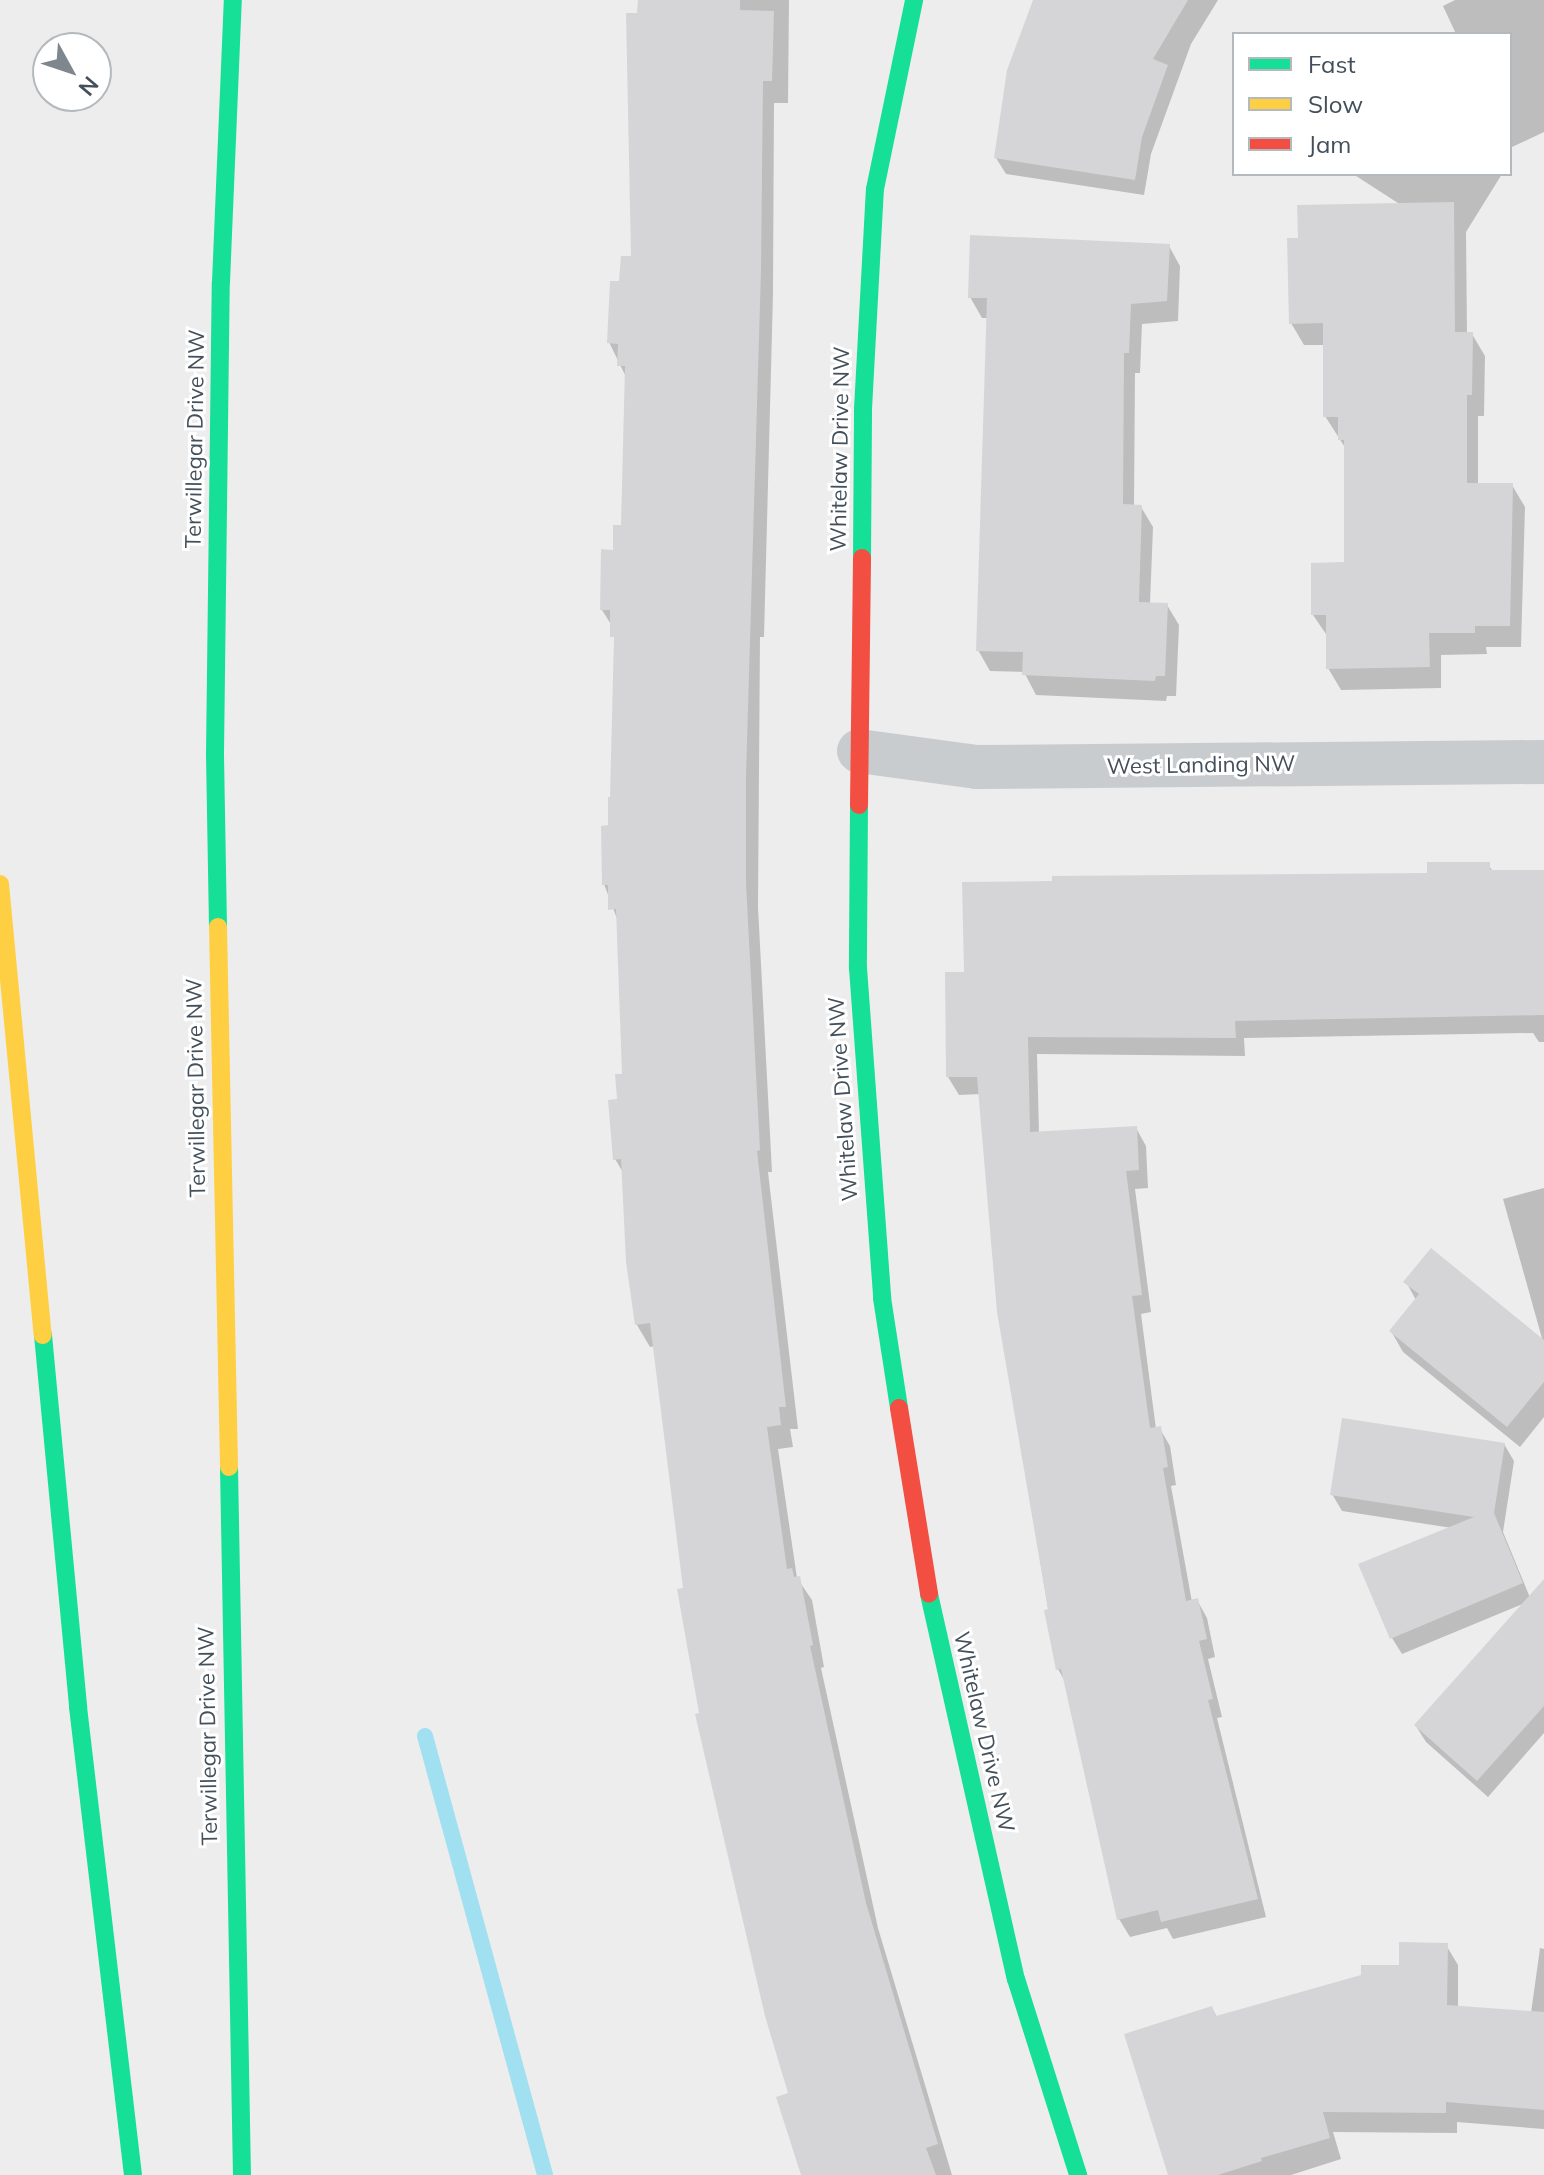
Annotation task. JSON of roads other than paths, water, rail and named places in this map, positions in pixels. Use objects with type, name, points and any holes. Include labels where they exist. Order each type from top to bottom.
[{"type":"main road","name":"Terwillegar Drive NW","points":[[233,0],[221,282],[215,754],[242,2175]]},
{"type":"main road","name":"Whitelaw Drive NW","points":[[914,0],[875,189],[863,409],[858,968],[887,1328],[932,1616],[1016,1979],[1078,2175]]},
{"type":"main road","points":[[0,884],[78,1707],[133,2175]]},
{"type":"street","name":"West Landing NW","points":[[859,751],[977,767],[1544,762]]},
{"type":"waterway","points":[[425,1736],[545,2175]]}]
